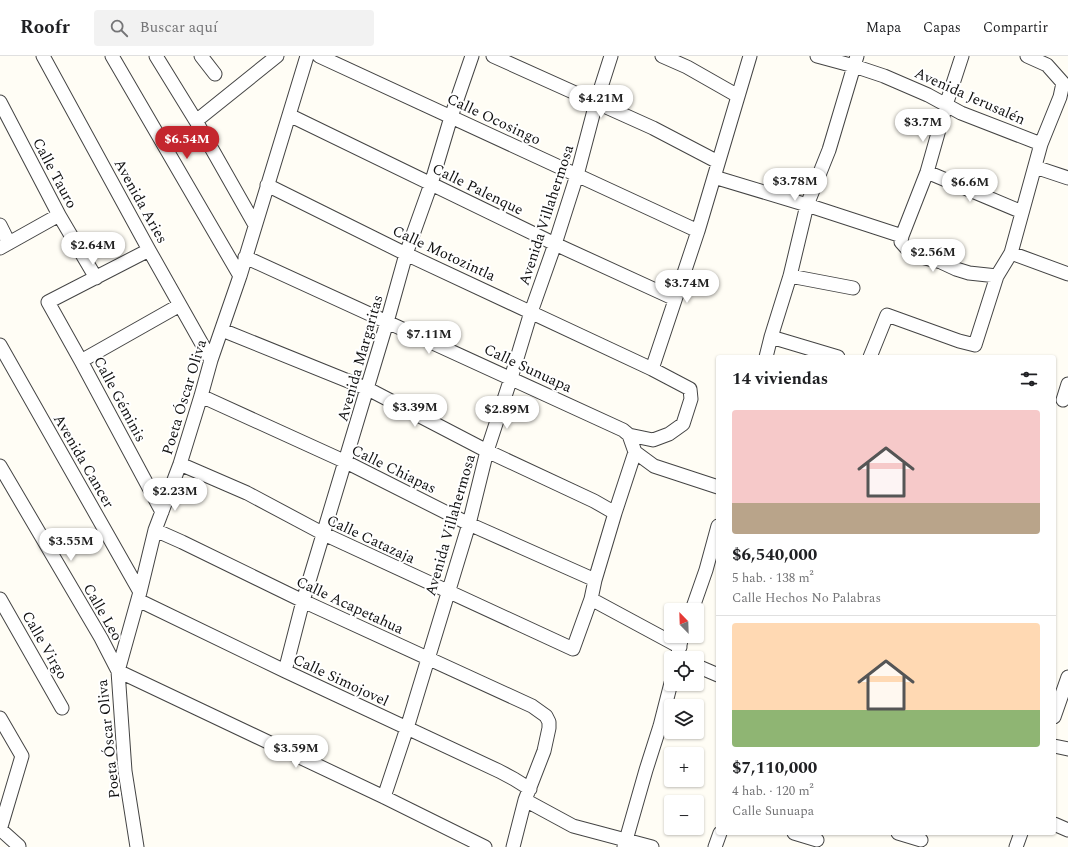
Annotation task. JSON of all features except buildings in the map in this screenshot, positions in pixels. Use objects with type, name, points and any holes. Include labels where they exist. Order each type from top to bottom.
[{"type":"street","name":"Avenida Aries","points":[[43,56],[211,360]]},
{"type":"street","points":[[112,56],[240,276]]},
{"type":"street","points":[[156,56],[196,121],[255,225]]},
{"type":"street","points":[[201,56],[215,74]]},
{"type":"street","points":[[196,121],[277,56]]},
{"type":"street","name":"Poeta Óscar Oliva","points":[[138,847],[126,771],[118,670],[139,596],[155,530],[180,464],[211,360],[240,276],[308,56]]},
{"type":"street","name":"Calle Ocosingo","points":[[320,56],[698,231]]},
{"type":"street","name":"Avenida Margaritas","points":[[285,671],[303,601],[388,322],[406,254],[431,184],[451,117],[472,56]]},
{"type":"street","points":[[493,56],[653,128],[718,162]]},
{"type":"street","name":"Avenida Villahermosa","points":[[384,797],[407,728],[470,524],[487,452],[531,312],[577,175],[596,103],[611,56]]},
{"type":"street","points":[[662,56],[686,67],[738,96]]},
{"type":"street","points":[[652,369],[698,231],[750,56]]},
{"type":"street","name":"Avenida Jerusalén","points":[[817,56],[856,61],[884,76],[928,95],[972,117],[1041,144]]},
{"type":"street","points":[[962,56],[927,172],[902,236],[902,242],[909,251],[917,256],[941,262],[969,273],[997,276]]},
{"type":"street","points":[[871,355],[887,315],[959,341],[975,345],[997,276],[1011,253],[1041,144],[1064,99],[1063,83],[1047,65],[1027,56]]},
{"type":"street","points":[[766,355],[790,276],[807,205],[829,150],[856,61]]},
{"type":"street","name":"Calle Tauro","points":[[0,102],[59,215],[96,278]]},
{"type":"street","name":"Calle Palenque","points":[[289,115],[555,244],[675,299]]},
{"type":"street","points":[[1035,167],[1068,178]]},
{"type":"street","points":[[927,172],[1022,212]]},
{"type":"street","points":[[714,177],[902,236]]},
{"type":"street","name":"Calle Motozintla","points":[[267,185],[406,254],[652,369]]},
{"type":"street","points":[[0,225],[5,245],[59,215]]},
{"type":"street","points":[[96,278],[149,250]]},
{"type":"street","points":[[1011,253],[1068,274]]},
{"type":"street","name":"Calle Sunuapa","points":[[245,257],[626,432],[653,440],[669,434],[683,424],[691,399],[690,389],[652,369]]},
{"type":"street","points":[[790,276],[853,288]]},
{"type":"street","name":"Calle Géminis","points":[[96,278],[48,302],[162,512]]},
{"type":"street","points":[[81,361],[180,305]]},
{"type":"street","points":[[222,330],[368,389],[487,452],[594,500],[615,513]]},
{"type":"street","points":[[771,337],[831,355]]},
{"type":"street","name":"Avenida Cancer","points":[[0,345],[139,596]]},
{"type":"street","points":[[1064,400],[1068,384]]},
{"type":"street","name":"Calle Chiapas","points":[[201,396],[346,462],[470,524],[595,580]]},
{"type":"street","points":[[626,432],[635,452],[654,466],[716,486]]},
{"type":"street","points":[[635,452],[615,513],[595,580],[591,599],[679,651]]},
{"type":"street","name":"Calle Catazaja","points":[[180,464],[247,493],[324,534],[573,649],[591,599]]},
{"type":"street","name":"Calle Leo","points":[[0,466],[101,638],[118,670]]},
{"type":"street","name":"Calle Acapetahua","points":[[155,530],[303,601],[532,706],[546,716],[549,722],[544,751],[527,795]]},
{"type":"street","points":[[694,603],[706,570],[716,533]]},
{"type":"street","name":"Calle Simojovel","points":[[139,596],[285,671],[499,771],[514,779],[527,795],[573,826],[625,844],[652,847]]},
{"type":"street","name":"Calle Virgo","points":[[0,599],[62,708]]},
{"type":"street","points":[[704,669],[716,674]]},
{"type":"street","points":[[118,670],[486,847]]},
{"type":"street","points":[[1056,711],[1068,677]]},
{"type":"street","points":[[625,844],[669,691]]},
{"type":"street","points":[[0,718],[22,756],[0,830],[19,846]]},
{"type":"street","points":[[1056,747],[1068,750]]},
{"type":"street","points":[[513,847],[527,795]]},
{"type":"street","points":[[1056,825],[1068,830]]},
{"type":"street","points":[[715,847],[719,835]]},
{"type":"street","points":[[801,835],[817,840]]},
{"type":"street","points":[[905,835],[921,840]]},
{"type":"street","points":[[1016,847],[1020,835]]}]
